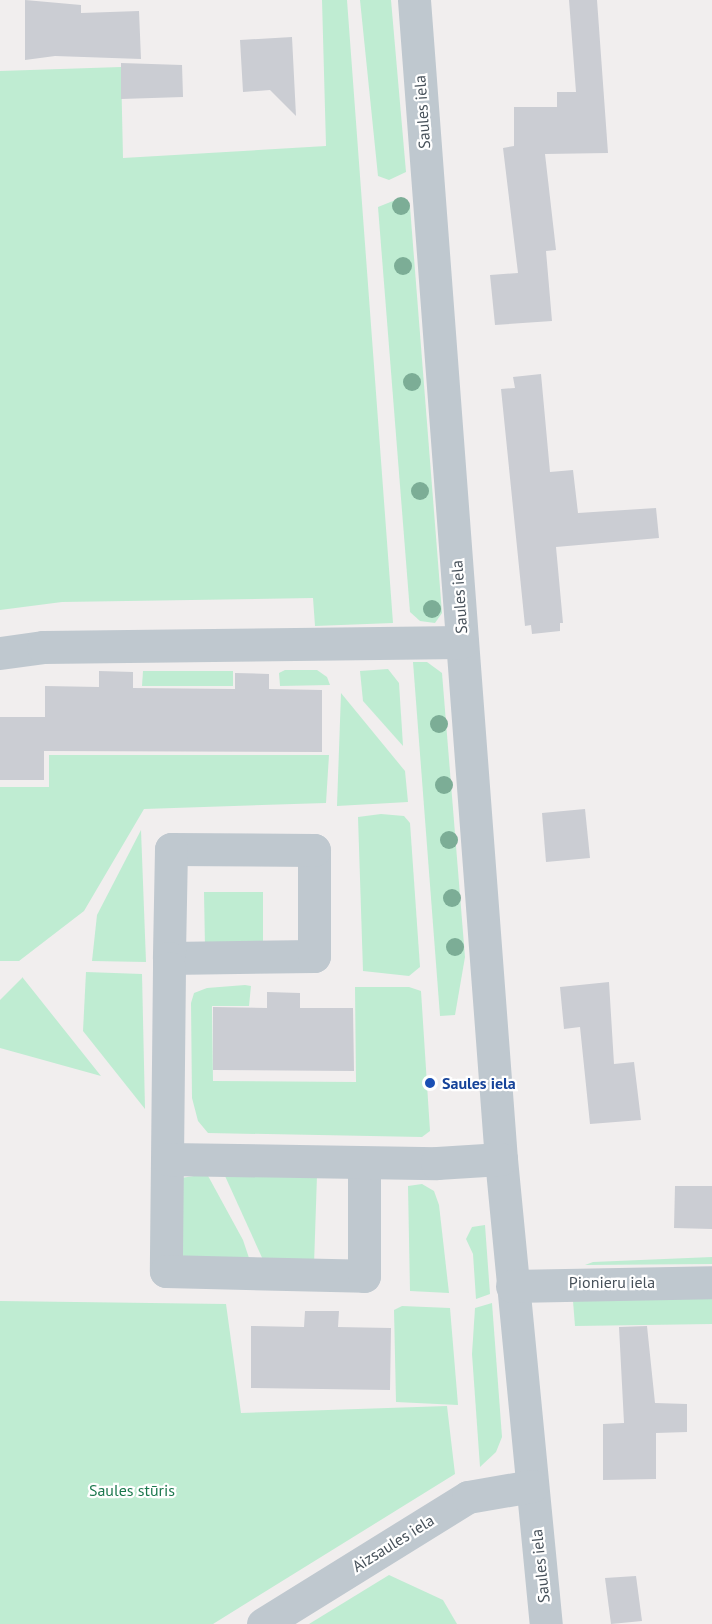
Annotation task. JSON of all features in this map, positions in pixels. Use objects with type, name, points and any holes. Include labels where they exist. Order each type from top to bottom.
[{"type":"street","name":"Saules iela","points":[[414,0],[501,1159],[546,1624]]},
{"type":"street","points":[[0,653],[43,647],[462,642]]},
{"type":"street","points":[[169,958],[314,956],[315,850],[171,849],[169,958],[166,1272],[364,1276],[364,1163]]},
{"type":"street","points":[[168,1159],[364,1163],[501,1159]]},
{"type":"street","name":"Pionieru iela","points":[[512,1286],[712,1282]]},
{"type":"street","name":"Aizsaules iela","points":[[262,1624],[468,1497],[532,1486]]},
{"type":"green space","points":[[322,0],[347,0],[393,623],[315,626],[313,598],[62,602],[0,610],[0,71],[121,67],[123,158],[326,146]]},
{"type":"green space","points":[[360,0],[391,0],[406,172],[389,180],[378,176]]},
{"type":"green space","points":[[398,199],[410,207],[442,613],[435,623],[420,621],[410,612],[378,207]]},
{"type":"green space","points":[[413,662],[427,662],[442,673],[465,957],[455,1015],[440,1016]]},
{"type":"green space","points":[[388,669],[399,683],[403,746],[363,701],[360,671]]},
{"type":"green space","points":[[285,670],[317,670],[327,677],[330,685],[280,686],[279,673]]},
{"type":"green space","points":[[143,671],[233,671],[233,686],[142,686]]},
{"type":"green space","points":[[341,693],[405,771],[408,802],[337,806]]},
{"type":"green space","points":[[49,755],[329,755],[326,803],[144,809],[84,911],[19,961],[0,961],[0,787],[49,787]]},
{"type":"green space","points":[[381,814],[404,816],[410,823],[420,967],[409,976],[363,971],[358,817]]},
{"type":"green space","points":[[141,830],[146,962],[92,961],[97,915]]},
{"type":"green space","points":[[204,892],[263,892],[263,947],[205,948]]},
{"type":"green space","points":[[86,972],[142,974],[145,1109],[83,1031]]},
{"type":"green space","points":[[23,977],[101,1076],[0,1048],[0,1000]]},
{"type":"green space","points":[[251,986],[249,1006],[212,1006],[213,1081],[356,1082],[355,987],[409,987],[421,991],[430,1131],[422,1137],[208,1133],[198,1121],[192,1098],[191,1003],[194,993],[207,988]]},
{"type":"green space","points":[[207,1174],[243,1240],[250,1261],[184,1257],[179,1250],[181,1178]]},
{"type":"green space","points":[[317,1175],[314,1265],[264,1262],[225,1176]]},
{"type":"green space","points":[[422,1184],[434,1191],[439,1205],[449,1293],[410,1291],[408,1186]]},
{"type":"green space","points":[[485,1225],[490,1294],[476,1299],[473,1254],[466,1239],[472,1227]]},
{"type":"green space","points":[[712,1257],[712,1264],[585,1265],[593,1262]]},
{"type":"green space","points":[[712,1298],[712,1324],[575,1326],[573,1301]]},
{"type":"green space","name":"Saules stūris","points":[[0,1301],[226,1304],[241,1413],[447,1406],[455,1474],[213,1624],[0,1624]]},
{"type":"green space","points":[[492,1303],[502,1437],[496,1452],[480,1467],[472,1354],[475,1308]]},
{"type":"green space","points":[[402,1306],[450,1308],[458,1405],[396,1402],[394,1310]]},
{"type":"green space","points":[[389,1575],[443,1600],[457,1624],[309,1624]]},
{"type":"building","points":[[25,0],[81,5],[81,13],[139,11],[141,59],[55,56],[25,60]]},
{"type":"building","points":[[569,0],[597,0],[608,153],[545,154],[556,250],[546,251],[552,321],[495,325],[490,275],[518,273],[503,148],[514,146],[514,107],[557,107],[557,92],[576,92]]},
{"type":"building","points":[[292,37],[296,116],[270,90],[243,92],[240,40]]},
{"type":"building","points":[[121,63],[182,65],[183,97],[121,99]]},
{"type":"building","points":[[541,374],[550,472],[573,470],[578,513],[656,508],[659,538],[556,547],[563,623],[560,623],[560,631],[532,634],[531,625],[525,626],[501,389],[515,388],[513,377]]},
{"type":"building","points":[[99,671],[133,672],[133,688],[235,689],[235,673],[269,674],[269,689],[322,690],[322,752],[44,751],[44,780],[0,780],[0,717],[45,717],[45,686],[99,687]]},
{"type":"building","points":[[585,809],[590,858],[546,862],[542,813]]},
{"type":"building","points":[[609,982],[614,1064],[634,1062],[641,1120],[590,1124],[580,1027],[564,1029],[560,987]]},
{"type":"building","points":[[267,992],[300,993],[300,1008],[353,1008],[354,1071],[213,1070],[213,1007],[267,1008]]},
{"type":"building","points":[[675,1186],[712,1186],[712,1229],[674,1228]]},
{"type":"building","points":[[305,1311],[339,1311],[338,1327],[391,1328],[390,1390],[251,1388],[251,1326],[304,1327]]},
{"type":"building","points":[[647,1326],[655,1403],[687,1404],[687,1432],[656,1433],[656,1479],[603,1480],[603,1424],[624,1423],[619,1327]]},
{"type":"building","points":[[636,1576],[642,1621],[611,1624],[605,1578]]},
{"type":"place","name":"Saules iela","points":[[430,1083]]}]
